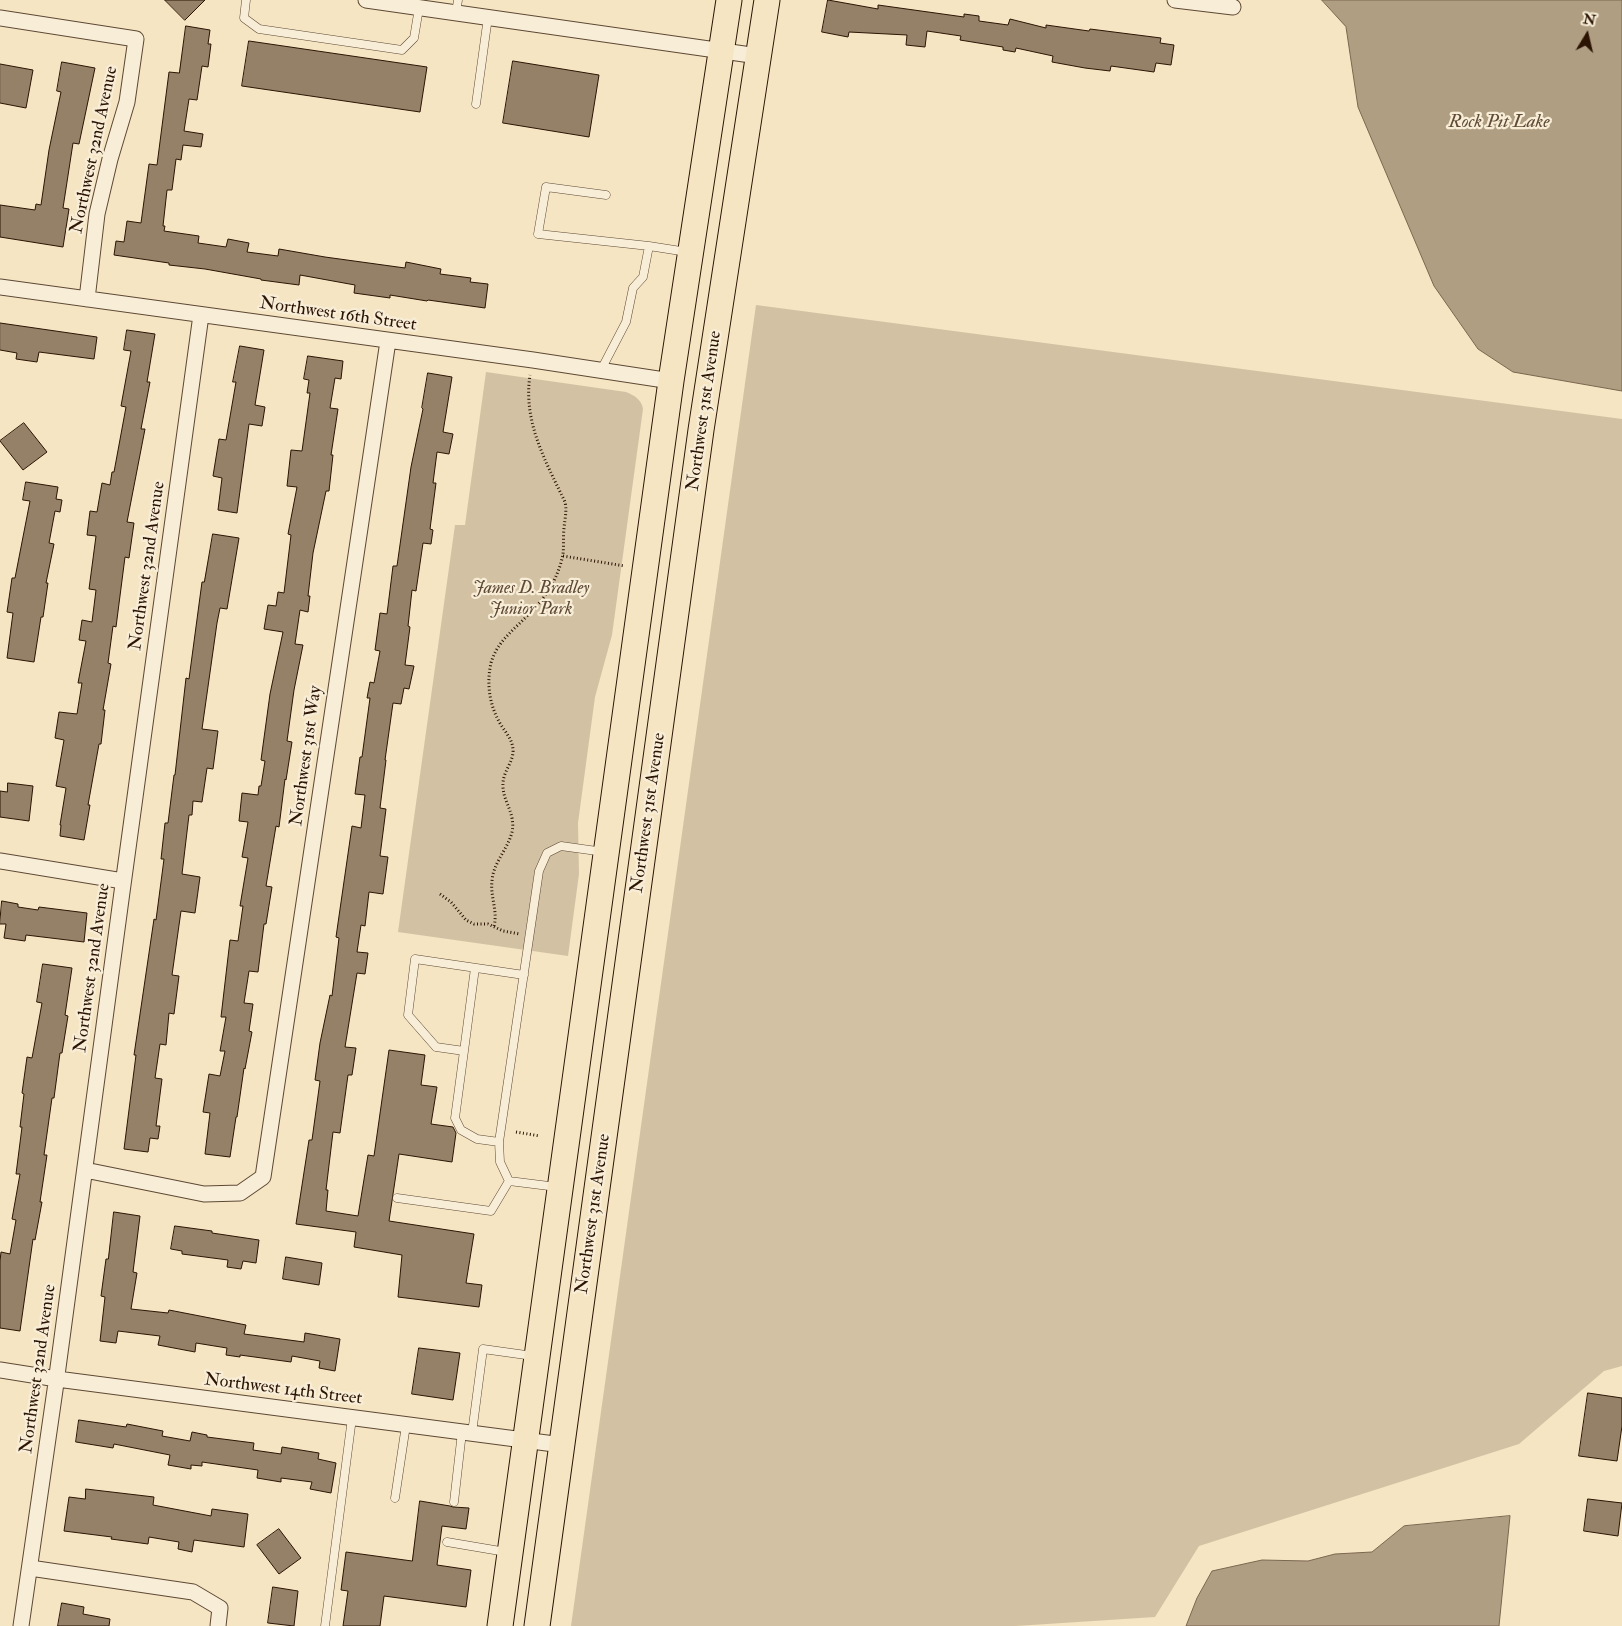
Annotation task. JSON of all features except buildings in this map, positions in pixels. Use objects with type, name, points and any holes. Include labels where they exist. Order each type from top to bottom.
[{"type":"main road","name":"Northwest 31st Avenue","points":[[500,1626],[671,381],[729,0]]},
{"type":"main road","name":"Northwest 31st Avenue","points":[[537,1626],[702,430],[767,0]]},
{"type":"main road","points":[[671,381],[686,391],[696,405],[702,430]]},
{"type":"street","points":[[366,0],[419,8],[457,6],[488,17],[758,56]]},
{"type":"street","points":[[1175,0],[1233,7]]},
{"type":"street","name":"Northwest 32nd Avenue","points":[[0,18],[136,39],[127,102],[110,159],[97,214],[87,299]]},
{"type":"street","name":"Northwest 16th Street","points":[[0,287],[671,381]]},
{"type":"street","name":"Northwest 32nd Avenue","points":[[21,1626],[57,1379],[201,315]]},
{"type":"street","name":"Northwest 31st Way","points":[[85,1170],[204,1194],[240,1193],[263,1178],[388,341]]},
{"type":"street","points":[[0,861],[123,881]]},
{"type":"street","name":"Northwest 14th Street","points":[[0,1370],[562,1445]]},
{"type":"street","points":[[30,1568],[193,1592],[220,1608],[218,1626]]},
{"type":"lane","points":[[246,0],[244,18],[259,29],[402,50],[414,38],[419,8]]},
{"type":"lane","points":[[476,104],[488,17]]},
{"type":"lane","points":[[606,195],[546,187],[538,234],[691,252]]},
{"type":"lane","points":[[601,370],[626,322],[633,288],[643,277],[649,246]]},
{"type":"lane","points":[[509,1181],[500,1162],[499,1142],[539,871],[547,853],[562,846],[606,852]]},
{"type":"lane","points":[[464,1051],[436,1047],[408,1015],[415,959],[524,975]]},
{"type":"lane","points":[[475,968],[455,1118],[461,1130],[477,1138],[499,1142]]},
{"type":"lane","points":[[509,1181],[560,1187]]},
{"type":"lane","points":[[397,1198],[490,1211],[509,1181]]},
{"type":"lane","points":[[454,1502],[483,1349],[538,1356]]},
{"type":"lane","points":[[325,1626],[352,1418]]},
{"type":"lane","points":[[394,1498],[406,1425]]},
{"type":"lane","points":[[447,1542],[510,1552]]},
{"type":"path","points":[[494,926],[492,878],[495,867],[509,842],[512,830],[513,818],[502,788],[503,778],[512,759],[513,749],[510,739],[493,710],[489,695],[491,663],[496,650],[504,638],[541,602],[558,572],[563,556],[564,527],[567,510],[530,421],[528,401],[530,375]]},
{"type":"path","points":[[563,556],[626,566]]},
{"type":"path","points":[[440,894],[451,902],[466,920],[474,924],[494,926],[503,931],[522,934]]},
{"type":"path","points":[[516,1132],[540,1136]]},
{"type":"green space","points":[[756,305],[1622,419],[1622,1366],[1604,1371],[1519,1444],[1199,1546],[1155,1617],[1016,1626],[571,1626]]},
{"type":"green space","name":"James D. Bradley Junior Park","points":[[486,372],[626,392],[637,398],[643,409],[612,635],[595,697],[578,823],[579,874],[568,956],[398,932],[455,525],[465,525]]},
{"type":"water","name":"Rock Pit Lake","points":[[1322,0],[1622,0],[1622,391],[1513,372],[1478,349],[1434,286],[1358,107],[1346,27]]},
{"type":"water","points":[[1510,1516],[1499,1626],[1186,1626],[1197,1598],[1212,1571],[1262,1560],[1308,1561],[1335,1554],[1372,1552],[1404,1526]]}]
